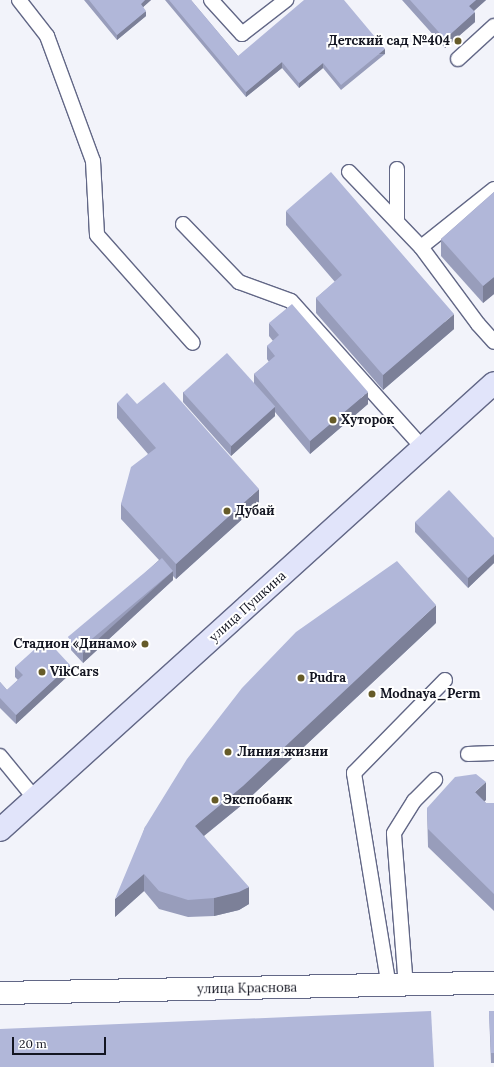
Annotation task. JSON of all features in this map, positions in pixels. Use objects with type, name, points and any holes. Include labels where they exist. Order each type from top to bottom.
[{"type":"main road","name":"улица Пушкина","points":[[0,830],[36,800],[494,383]]},
{"type":"street","name":"улица Краснова","points":[[0,993],[398,987],[494,983]]},
{"type":"lane","points":[[19,0],[47,36],[93,161],[97,236],[193,343]]},
{"type":"lane","points":[[211,0],[242,34],[286,0]]},
{"type":"lane","points":[[458,59],[494,26]]},
{"type":"lane","points":[[397,169],[397,220]]},
{"type":"lane","points":[[349,172],[397,220],[421,247],[478,324],[494,342]]},
{"type":"lane","points":[[421,247],[494,189]]},
{"type":"lane","points":[[183,224],[239,282],[291,301],[422,448]]},
{"type":"lane","points":[[398,987],[354,773],[445,680]]},
{"type":"lane","points":[[468,754],[494,753]]},
{"type":"lane","points":[[0,756],[36,800]]},
{"type":"lane","points":[[398,987],[394,833],[414,801],[435,780]]},
{"type":"building","points":[[89,0],[145,0],[141,4],[146,11],[117,35]]},
{"type":"building","points":[[169,0],[191,0],[238,56],[304,0],[344,0],[385,49],[341,85],[323,63],[299,83],[282,62],[246,92]]},
{"type":"building","points":[[410,0],[476,0],[469,6],[475,12],[445,39]]},
{"type":"building","points":[[331,172],[454,314],[383,375],[316,298],[342,275],[286,211]]},
{"type":"building","points":[[494,192],[494,277],[483,286],[441,239]]},
{"type":"building","points":[[292,304],[368,392],[310,441],[254,374],[275,356],[267,346],[279,335],[269,323]]},
{"type":"building","points":[[227,353],[275,407],[231,446],[183,392]]},
{"type":"building","points":[[164,382],[259,489],[176,564],[121,504],[131,467],[156,448],[117,403],[127,393],[137,404]]},
{"type":"building","points":[[449,490],[494,538],[494,554],[468,578],[415,522]]},
{"type":"building","points":[[162,558],[173,571],[79,650],[68,637]]},
{"type":"building","points":[[397,561],[436,605],[243,786],[195,826],[249,887],[239,892],[214,898],[188,900],[159,891],[144,874],[115,899],[145,827],[187,759],[242,688],[296,632]]},
{"type":"building","points":[[46,639],[70,665],[16,715],[0,698],[0,682],[7,690],[23,675],[15,667]]},
{"type":"building","points":[[476,774],[486,782],[475,792],[486,803],[494,803],[494,894],[428,829],[427,808],[455,777]]},
{"type":"building","points":[[431,1011],[434,1067],[0,1067],[0,1029]]},
{"type":"building","points":[[489,1011],[494,1011],[494,1053],[491,1053]]},
{"type":"place","name":"Детский сад №404","points":[[458,41]]},
{"type":"place","name":"Хуторок","points":[[333,420]]},
{"type":"place","name":"Дубай","points":[[227,511]]},
{"type":"place","name":"Стадион «Динамо»","points":[[145,644]]},
{"type":"place","name":"VikCars","points":[[42,672]]},
{"type":"place","name":"Pudra","points":[[301,678]]},
{"type":"place","name":"Modnaya_Perm","points":[[372,694]]},
{"type":"place","name":"Линия жизни","points":[[228,752]]},
{"type":"place","name":"Экспобанк","points":[[215,800]]}]
